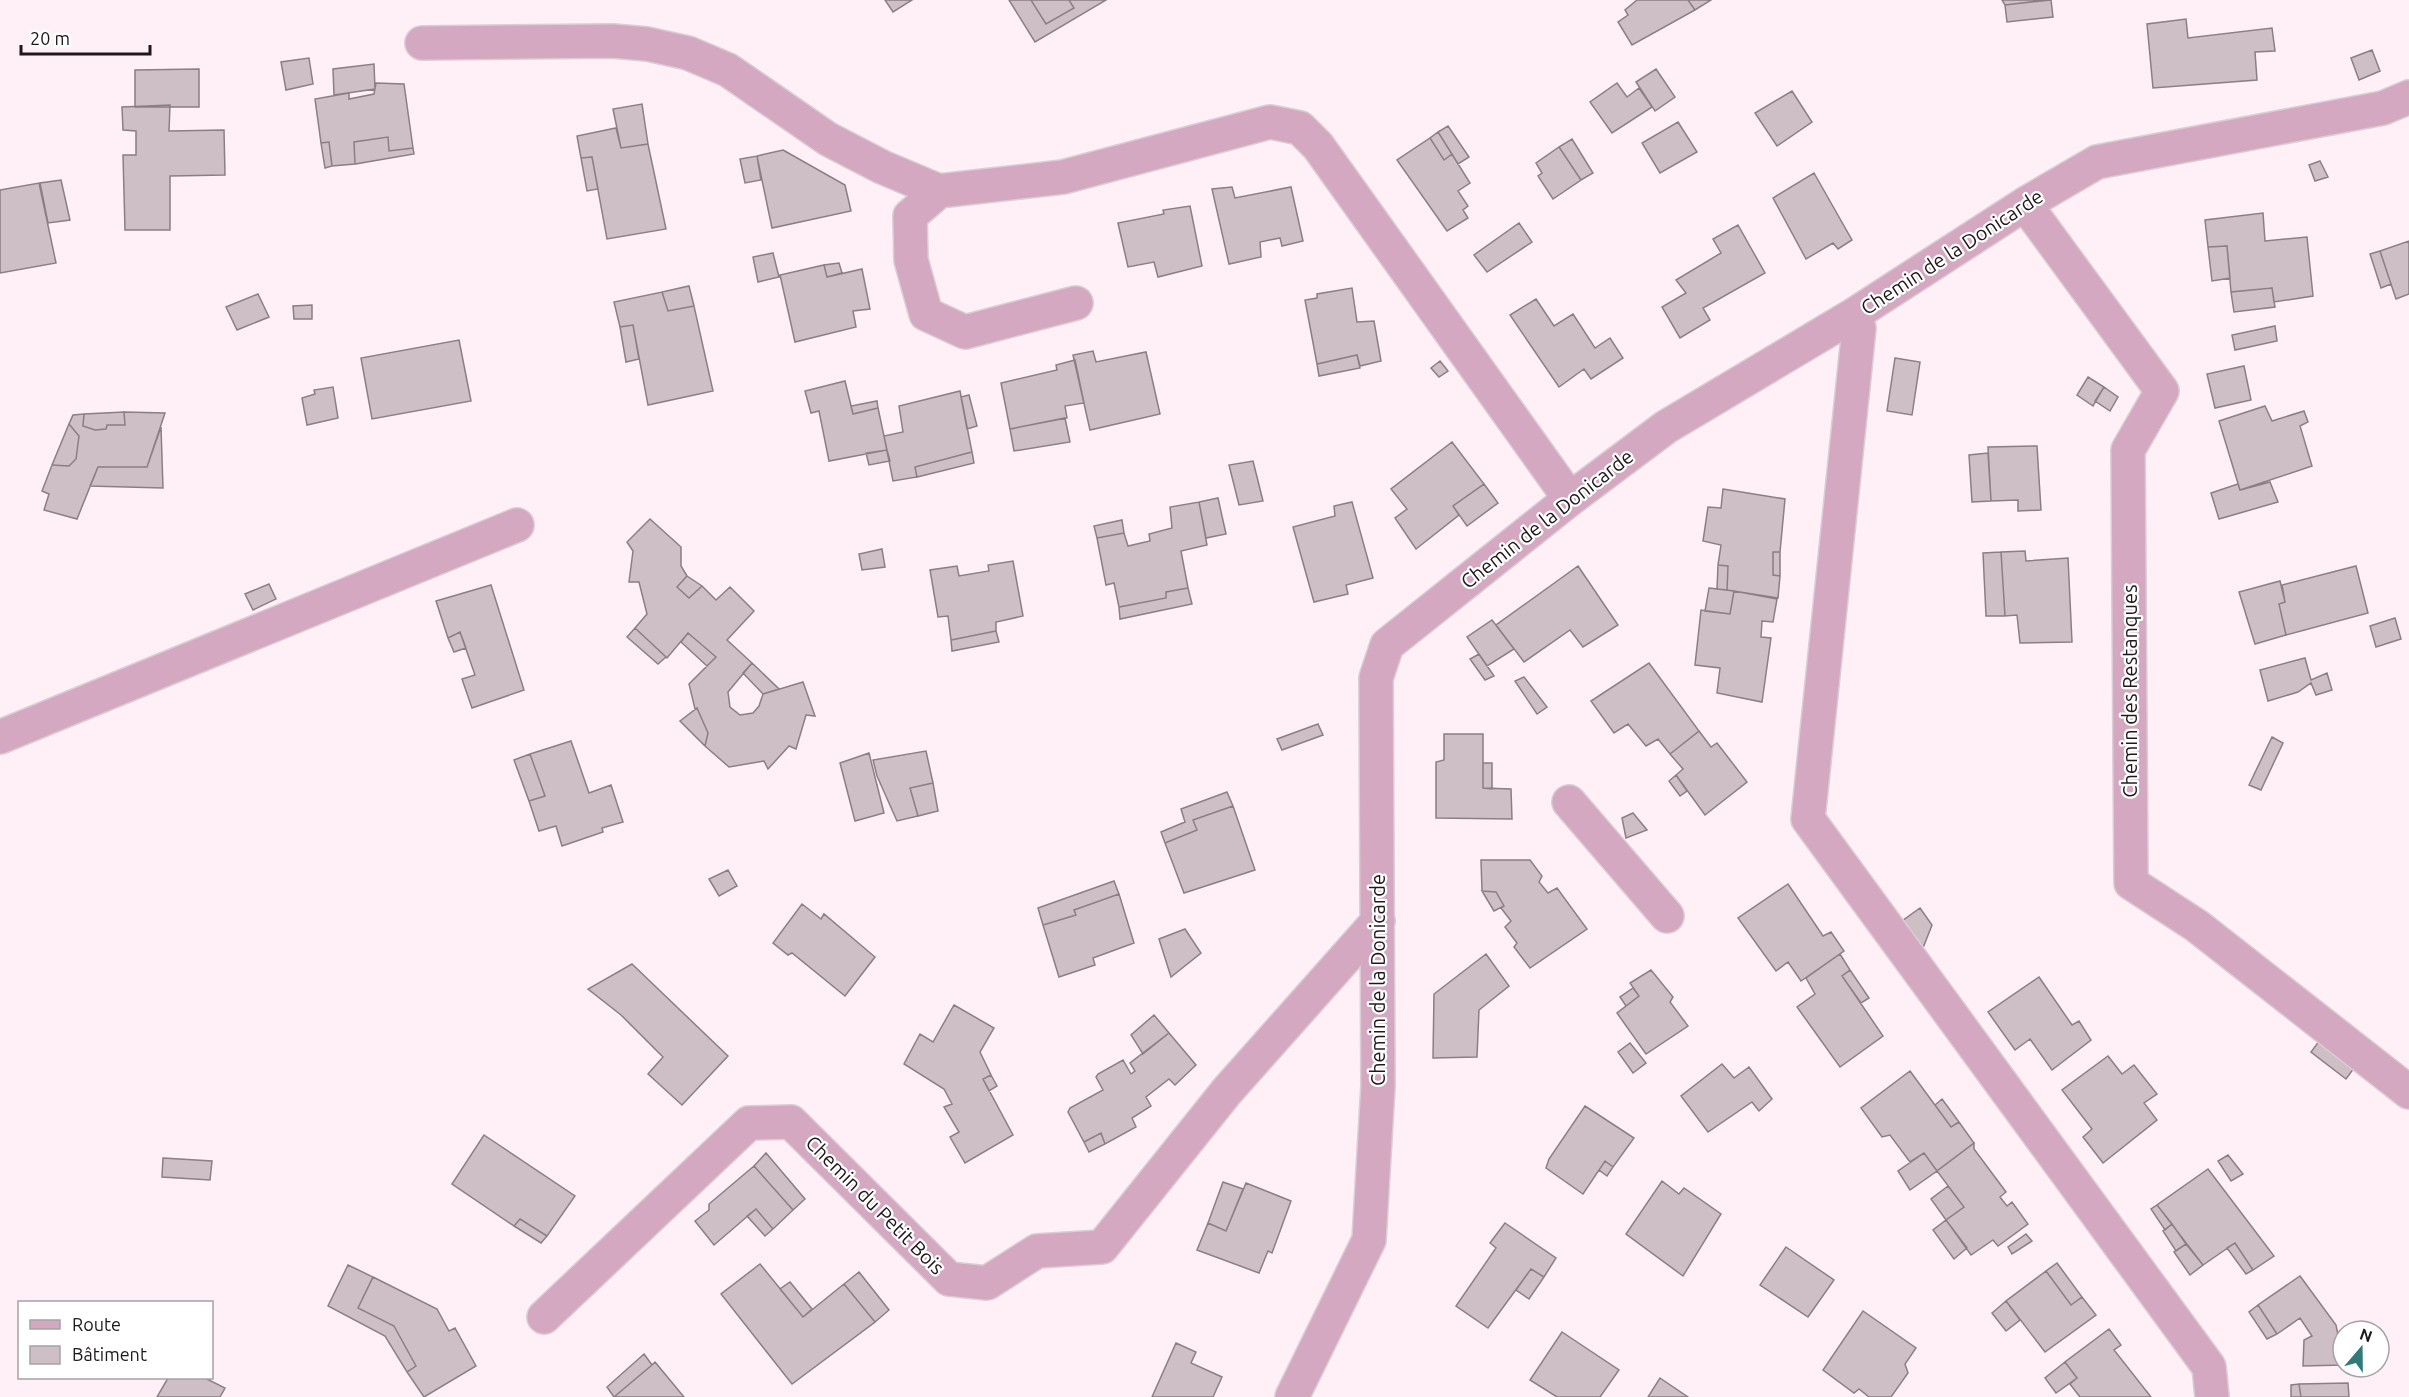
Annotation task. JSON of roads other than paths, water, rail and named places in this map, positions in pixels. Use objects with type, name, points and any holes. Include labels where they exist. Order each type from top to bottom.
[{"type":"street","points":[[422,43],[613,41],[647,44],[688,53],[728,70],[828,139],[882,167],[939,191],[1063,177],[1270,122],[1300,128],[1318,146],[1570,499]]},
{"type":"street","name":"Chemin de la Donicarde","points":[[1292,1397],[1369,1240],[1378,1086],[1376,678],[1387,645],[1570,499],[1666,428],[1852,316],[2025,204],[2097,162],[2383,108],[2409,97]]},
{"type":"street","points":[[939,191],[910,216],[911,260],[926,314],[965,332],[1076,303]]},
{"type":"street","name":"Chemin des Restanques","points":[[2025,204],[2162,391],[2128,450],[2131,884],[2197,926],[2409,1092]]},
{"type":"street","points":[[1852,316],[1859,328],[1808,819],[2209,1367],[2212,1397]]},
{"type":"street","points":[[0,737],[517,525]]},
{"type":"street","points":[[1569,802],[1667,916]]},
{"type":"street","name":"Chemin du Petit Bois","points":[[544,1317],[749,1123],[791,1122],[949,1279],[987,1283],[1037,1251],[1102,1247],[1227,1091],[1378,921]]}]
